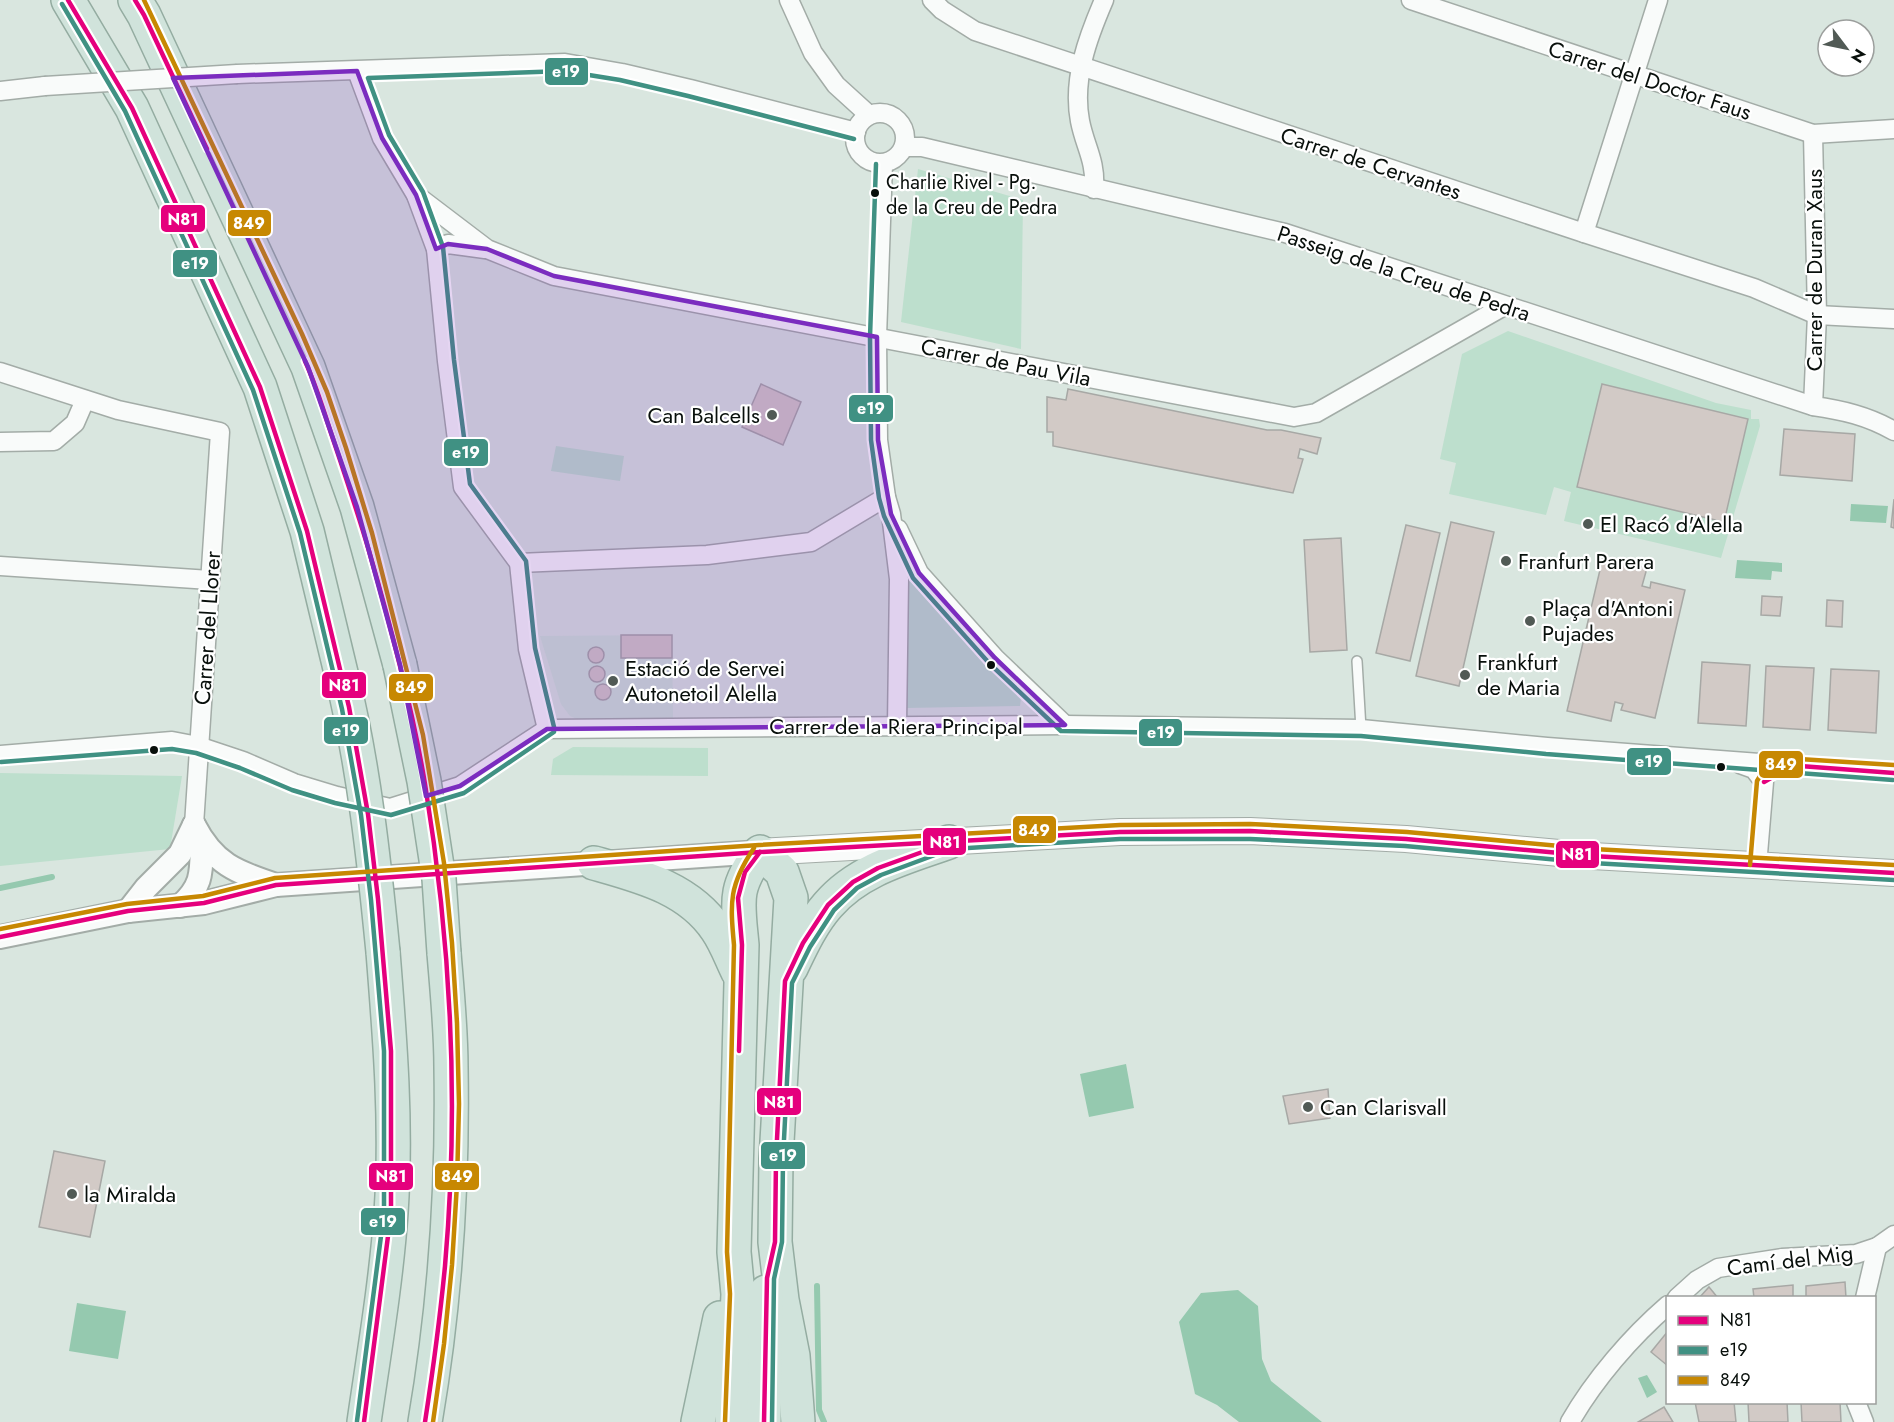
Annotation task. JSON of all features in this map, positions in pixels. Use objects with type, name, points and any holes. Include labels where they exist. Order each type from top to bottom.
[{"type":"highway","points":[[68,0],[132,108],[260,387],[307,531],[349,707],[368,814],[391,1051],[391,1213],[364,1422]]},
{"type":"highway","points":[[135,0],[154,36],[308,368],[357,507],[400,665],[424,781],[438,879],[451,1066],[445,1257],[431,1388],[425,1422]]},
{"type":"highway","points":[[785,981],[803,943],[828,905],[853,882],[878,868],[949,842]]},
{"type":"highway","points":[[732,1422],[738,1294],[734,1252],[742,945],[738,898],[745,872],[760,852],[782,872],[790,898],[776,1159],[775,1242],[782,1300],[793,1356],[798,1422]]},
{"type":"highway","points":[[594,863],[637,875],[676,891],[684,897],[717,930],[741,977]]},
{"type":"highway","points":[[764,1422],[766,1278],[775,1242]]},
{"type":"highway","points":[[698,1422],[734,1252]]},
{"type":"main road","points":[[760,852],[1120,832],[1250,831],[1406,839],[1592,856],[1894,873]]},
{"type":"street","points":[[789,0],[813,53],[836,85],[869,115]]},
{"type":"street","name":"Carrer de Cervantes","points":[[932,0],[942,10],[975,31],[1754,288],[1817,315]]},
{"type":"street","points":[[1094,189],[1095,171],[1080,121],[1080,67],[1093,25],[1104,0]]},
{"type":"street","name":"Carrer del Doctor Faus","points":[[1411,0],[1813,134],[1894,129]]},
{"type":"street","points":[[1584,233],[1658,0]]},
{"type":"street","points":[[0,91],[237,74],[565,63],[622,73],[690,89],[856,132]]},
{"type":"street","points":[[0,755],[172,741],[198,746],[243,761],[294,783],[390,808],[460,786],[547,729],[528,649],[519,563],[463,487],[436,249],[416,195],[382,138],[357,70]]},
{"type":"street","points":[[887,113],[904,127],[906,139],[904,147],[898,156],[883,164],[867,160],[856,146],[856,132],[869,115],[887,113]]},
{"type":"street","name":"Carrer de Duran Xaus","points":[[1813,134],[1817,315],[1813,406]]},
{"type":"street","name":"Passeig de la Creu de Pedra","points":[[904,147],[922,147],[1285,233],[1813,406],[1849,411],[1894,431]]},
{"type":"street","points":[[883,164],[877,337],[878,440],[899,579],[897,725]]},
{"type":"street","name":"Carrer de Pau Vila","points":[[416,195],[487,249]]},
{"type":"street","name":"Carrer de Pau Vila","points":[[436,249],[448,244],[487,249],[555,276],[1294,417],[1316,413],[1504,306]]},
{"type":"street","points":[[1817,315],[1894,319]]},
{"type":"street","points":[[0,372],[85,400],[75,423],[54,441],[0,441]]},
{"type":"street","name":"Carrer del Llorer","points":[[85,400],[220,432],[198,746],[198,833]]},
{"type":"street","points":[[519,563],[707,555],[811,543],[889,505]]},
{"type":"street","points":[[889,505],[920,573],[995,658],[1065,725]]},
{"type":"street","points":[[0,566],[210,580]]},
{"type":"street","points":[[899,579],[920,573]]},
{"type":"street","name":"Carrer de la Riera Principal","points":[[547,729],[897,725],[1361,729],[1547,747],[1894,772]]},
{"type":"street","points":[[1730,761],[1754,770],[1764,782],[1757,866]]},
{"type":"street","points":[[1764,782],[1800,766]]},
{"type":"street","points":[[128,911],[146,888],[198,833]]},
{"type":"street","points":[[198,833],[221,862],[251,877],[276,885]]},
{"type":"street","points":[[192,900],[201,878],[198,833]]},
{"type":"street","points":[[0,937],[128,911],[276,885],[760,852]]},
{"type":"street","points":[[180,854],[178,878],[192,900]]},
{"type":"street","points":[[1865,1296],[1877,1247],[1894,1235]]},
{"type":"street","name":"Camí del Mig","points":[[1679,1296],[1697,1280],[1718,1268],[1782,1258],[1856,1254],[1877,1247]]},
{"type":"street","points":[[1570,1422],[1584,1398],[1647,1323],[1666,1307]]},
{"type":"street","points":[[1857,1404],[1864,1422]]},
{"type":"lane","points":[[1358,661],[1361,729]]},
{"type":"highlighted area","points":[[357,71],[382,138],[416,195],[436,249],[448,244],[487,249],[554,276],[877,337],[878,440],[891,514],[919,573],[995,658],[1065,725],[547,729],[460,786],[426,796],[400,665],[357,507],[308,367],[173,78]]},
{"type":"shaded area","points":[[918,169],[1023,200],[1021,349],[901,322]]},
{"type":"shaded area","points":[[1508,331],[1716,403],[1751,410],[1751,419],[1759,419],[1760,426],[1721,558],[1564,521],[1571,492],[1554,487],[1546,515],[1449,494],[1456,463],[1440,459],[1462,354]]},
{"type":"shaded area","points":[[556,446],[624,456],[620,481],[551,471]]},
{"type":"shaded area","points":[[1851,504],[1888,506],[1886,523],[1850,521]]},
{"type":"shaded area","points":[[1737,560],[1782,563],[1782,572],[1772,571],[1771,580],[1735,578]]},
{"type":"shaded area","points":[[915,579],[972,646],[1016,687],[1021,698],[1020,706],[905,708],[907,583]]},
{"type":"shaded area","name":"Estació de Servei Autonetoil Alella","points":[[672,635],[673,719],[579,720],[570,716],[561,704],[540,636]]},
{"type":"shaded area","points":[[573,747],[708,748],[708,776],[551,775],[553,759]]},
{"type":"shaded area","points":[[0,773],[182,776],[170,849],[0,866]]},
{"type":"shaded area","points":[[1126,1064],[1134,1108],[1089,1117],[1080,1074]]},
{"type":"shaded area","points":[[1238,1290],[1258,1306],[1262,1359],[1271,1381],[1322,1422],[1239,1422],[1217,1405],[1195,1394],[1179,1322],[1201,1293]]},
{"type":"shaded area","points":[[77,1303],[126,1311],[118,1359],[69,1351]]},
{"type":"shaded area","points":[[1647,1375],[1657,1392],[1647,1398],[1638,1378]]},
{"type":"building","name":"Can Balcells","points":[[761,384],[801,402],[783,445],[742,427]]},
{"type":"building","points":[[1602,384],[1748,419],[1724,522],[1577,487]]},
{"type":"building","points":[[1068,389],[1267,430],[1281,430],[1321,438],[1317,454],[1300,449],[1298,458],[1303,459],[1293,493],[1053,446],[1053,432],[1047,432],[1047,397],[1066,400]]},
{"type":"building","points":[[1784,429],[1855,434],[1852,481],[1780,475]]},
{"type":"building","points":[[1894,499],[1894,528],[1891,527]]},
{"type":"building","points":[[1451,522],[1494,532],[1459,686],[1416,676]]},
{"type":"building","points":[[1406,525],[1440,533],[1410,661],[1376,653]]},
{"type":"building","points":[[1341,538],[1347,650],[1310,652],[1304,540]]},
{"type":"building","points":[[1603,557],[1647,568],[1642,586],[1650,588],[1651,582],[1685,590],[1655,718],[1621,710],[1623,704],[1615,702],[1611,721],[1567,711]]},
{"type":"building","points":[[1762,596],[1782,597],[1780,616],[1761,615]]},
{"type":"building","points":[[1827,600],[1843,601],[1842,627],[1826,626]]},
{"type":"building","points":[[621,635],[672,635],[672,658],[621,658]]},
{"type":"building","points":[[593,647],[599,647],[604,655],[602,661],[593,663],[588,658],[588,652]]},
{"type":"building","points":[[1702,662],[1750,665],[1746,726],[1698,723]]},
{"type":"building","points":[[594,666],[600,666],[605,674],[603,680],[594,682],[589,677],[589,671]]},
{"type":"building","points":[[1766,666],[1814,668],[1810,730],[1763,727]]},
{"type":"building","points":[[1831,669],[1879,671],[1876,733],[1828,730]]},
{"type":"building","points":[[600,684],[606,684],[611,692],[609,698],[600,700],[595,695],[595,689]]},
{"type":"building","name":"Can Clarisvall","points":[[1328,1089],[1330,1118],[1289,1124],[1283,1096]]},
{"type":"building","name":"la Miralda","points":[[54,1151],[105,1161],[90,1237],[39,1227]]},
{"type":"building","points":[[1845,1282],[1846,1296],[1806,1296],[1806,1286]]},
{"type":"building","points":[[1793,1285],[1793,1296],[1754,1296],[1753,1289]]},
{"type":"building","points":[[1709,1287],[1716,1296],[1701,1296]]},
{"type":"building","points":[[1666,1333],[1666,1364],[1651,1352]]},
{"type":"building","points":[[1695,1404],[1734,1404],[1736,1422],[1699,1422]]},
{"type":"building","points":[[1748,1404],[1787,1404],[1788,1422],[1749,1422]]},
{"type":"building","points":[[1801,1404],[1840,1404],[1841,1422],[1802,1422]]},
{"type":"building","points":[[1664,1407],[1673,1422],[1638,1422]]},
{"type":"waterway","points":[[0,888],[52,877]]},
{"type":"waterway","points":[[817,1286],[819,1410],[824,1422]]},
{"type":"transit line","name":"N81","points":[[68,0],[132,108],[260,387],[307,531],[349,707],[368,814],[391,1051],[391,1213],[364,1422]]},
{"type":"transit line","name":"N81","points":[[135,0],[207,149]]},
{"type":"transit line","name":"849","points":[[144,0],[302,334],[327,392],[372,533],[423,735],[444,863],[452,943],[459,1104],[452,1265],[433,1422]]},
{"type":"transit line","name":"e19","points":[[62,4],[125,111],[253,390],[300,533],[342,709],[361,815],[384,1051],[384,1213],[357,1421]]},
{"type":"transit line","name":"e19","points":[[1,762],[172,749],[196,753],[240,768],[292,790],[335,803],[391,815],[464,793],[554,732],[535,648],[526,561],[470,484],[454,360],[443,247],[423,192],[389,135],[368,78],[564,71],[620,80],[854,139]]},
{"type":"transit line","name":"e19","points":[[876,164],[870,337],[871,440],[879,498],[884,516],[913,578],[989,663],[1061,731],[1361,736],[1546,754],[1893,780]]},
{"type":"transit line","name":"N81","points":[[305,361],[360,520],[400,667],[425,784],[441,903],[450,1024],[451,1145],[445,1266],[425,1422]]},
{"type":"transit line","name":"849","points":[[1750,865],[1757,781],[1760,776],[1776,766],[1799,759],[1894,765]]},
{"type":"transit line","name":"N81","points":[[1764,782],[1800,766],[1894,773]]},
{"type":"transit line","name":"849","points":[[0,929],[127,904],[203,896],[275,878],[759,845],[1120,825],[1250,824],[1407,832],[1593,849],[1894,865]]},
{"type":"transit line","name":"N81","points":[[0,937],[128,911],[204,903],[276,885],[760,852],[1120,832],[1250,831],[1406,839],[1592,856],[1894,873]]},
{"type":"transit line","name":"e19","points":[[772,1422],[774,1279],[782,1242],[783,1159],[792,983],[810,947],[834,910],[857,888],[881,875],[951,849],[1120,839],[1250,839],[1405,846],[1592,863],[1894,880]]},
{"type":"transit line","name":"849","points":[[725,1422],[730,1294],[727,1252],[734,945],[732,905],[740,873],[754,848]]},
{"type":"transit line","name":"N81","points":[[764,1422],[767,1278],[775,1242],[776,1159],[785,981],[803,943],[828,905],[853,882],[878,868],[925,851]]},
{"type":"transit line","name":"N81","points":[[739,1051],[742,945],[738,898],[745,872],[760,852]]},
{"type":"place","name":"Charlie Rivel - Pg. de la Creu de Pedra","points":[[875,193]]},
{"type":"place","name":"Can Balcells","points":[[772,415]]},
{"type":"place","name":"El Racó d'Alella","points":[[1588,524]]},
{"type":"place","name":"Franfurt Parera","points":[[1506,561]]},
{"type":"place","name":"Plaça d'Antoni Pujades","points":[[1530,621]]},
{"type":"place","name":"Frankfurt de Maria","points":[[1465,675]]},
{"type":"place","name":"Estació de Servei Autonetoil Alella","points":[[613,681]]},
{"type":"place","name":"Can Clarisvall","points":[[1308,1107]]},
{"type":"place","name":"la Miralda","points":[[72,1194]]}]
